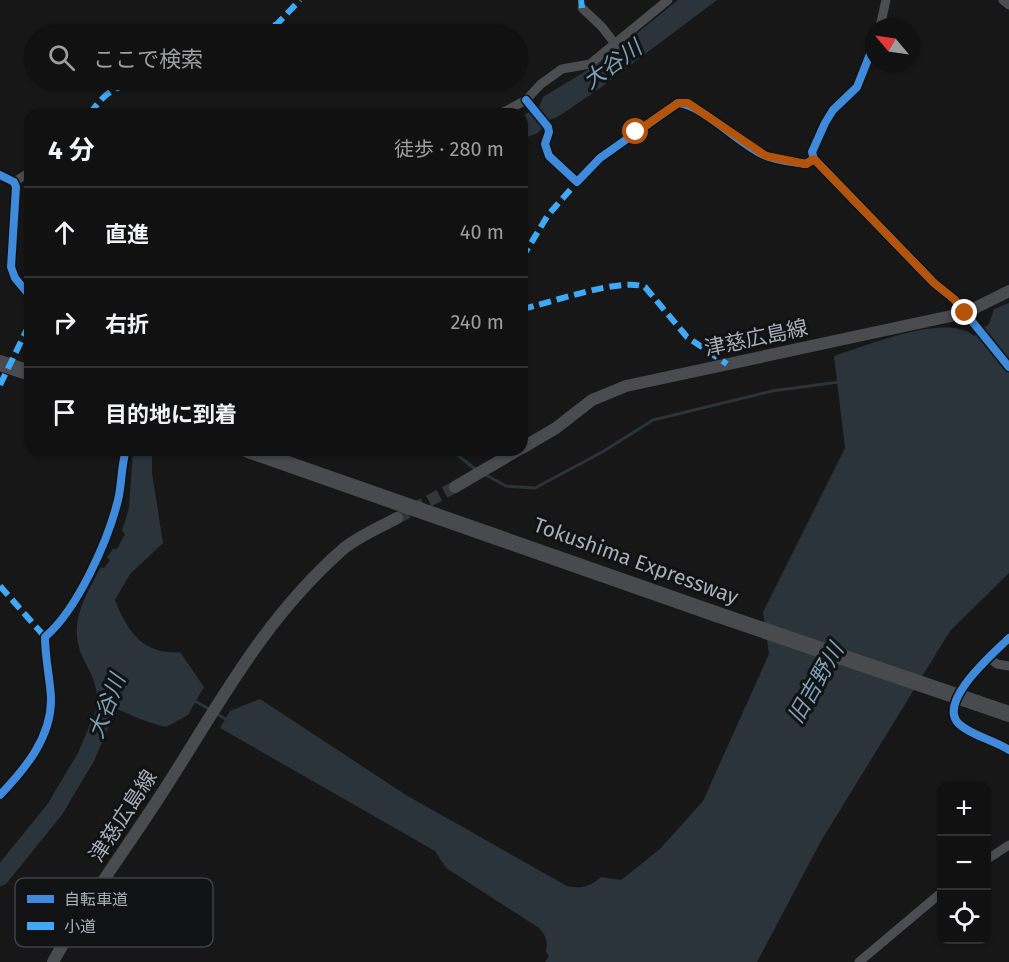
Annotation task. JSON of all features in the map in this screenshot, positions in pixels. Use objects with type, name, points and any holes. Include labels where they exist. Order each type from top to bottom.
[{"type":"highway","points":[[0,363],[24,371]]},
{"type":"highway","name":"Tokushima Expressway","points":[[265,456],[1004,712]]},
{"type":"main road","name":"津慈広島線","points":[[528,444],[556,428],[592,400],[626,386],[965,313],[1009,290]]},
{"type":"main road","points":[[455,487],[508,456]]},
{"type":"main road","name":"津慈広島線","points":[[107,878],[226,688],[292,600],[343,549],[396,518]]},
{"type":"main road","name":"津慈広島線","points":[[53,962],[63,947]]},
{"type":"street","points":[[517,108],[529,104],[541,84],[562,69],[590,64],[616,45],[668,0]]},
{"type":"street","points":[[882,18],[886,0]]},
{"type":"street","points":[[1004,0],[1009,5]]},
{"type":"street","points":[[582,8],[602,27],[616,45]]},
{"type":"street","points":[[865,67],[857,87],[833,110],[825,123],[813,152],[814,159],[934,283],[954,299],[1009,367]]},
{"type":"street","points":[[529,104],[548,128],[545,144],[549,156],[577,182],[600,158],[678,103],[688,103],[766,156],[806,164],[814,159]]},
{"type":"street","points":[[0,175],[14,182],[16,187],[10,267],[24,289]]},
{"type":"street","points":[[14,182],[24,176]]},
{"type":"street","points":[[0,795],[32,758],[47,724],[51,700],[45,637],[60,624],[108,536],[119,498],[125,456]]},
{"type":"street","points":[[1009,638],[962,689],[953,708],[955,719],[962,726],[1009,750]]},
{"type":"street","points":[[989,658],[997,664],[1009,666]]},
{"type":"street","points":[[991,857],[1009,845]]},
{"type":"street","points":[[859,962],[937,896]]},
{"type":"water","points":[[678,0],[717,0],[592,94],[549,120],[538,133],[528,137],[528,113],[539,107],[543,97],[604,60]]},
{"type":"water","name":"旧吉野川","points":[[1009,303],[1009,573],[950,631],[821,841],[757,962],[545,962],[549,956],[546,952],[547,942],[539,928],[446,868],[435,851],[220,728],[230,711],[260,699],[406,795],[567,886],[585,886],[601,877],[621,880],[660,849],[703,801],[769,654],[763,612],[845,448],[834,356],[885,339],[926,329],[961,330],[974,336],[989,324],[994,309]]},
{"type":"water","points":[[133,456],[152,456],[152,473],[163,543],[130,574],[115,600],[125,621],[138,638],[146,645],[156,649],[180,652],[204,687],[188,715],[166,727],[97,701],[95,683],[79,646],[77,622],[80,611],[101,567],[104,568],[110,560],[107,557],[113,549],[117,549],[125,534],[122,531],[129,508]]},
{"type":"waterway","points":[[484,474],[506,486],[535,488],[604,451],[653,420],[772,391],[839,382]]},
{"type":"waterway","points":[[459,456],[475,469]]},
{"type":"waterway","name":"大谷川","points":[[0,877],[55,809],[86,757],[118,682]]},
{"type":"waterway","points":[[193,700],[211,710]]},
{"type":"waterway","points":[[217,714],[229,721]]},
{"type":"tunnel","points":[[397,518],[455,487]]},
{"type":"marked path","points":[[277,24],[300,0]]},
{"type":"marked path","points":[[581,0],[582,8]]},
{"type":"marked path","points":[[95,108],[114,90]]},
{"type":"marked path","points":[[528,248],[548,215],[577,182]]},
{"type":"marked path","points":[[528,307],[620,285],[645,287],[687,337],[727,364]]},
{"type":"marked path","points":[[0,385],[24,335]]},
{"type":"marked path","points":[[0,586],[45,637]]},
{"type":"cycle path","points":[[865,67],[857,87],[833,110],[825,123],[812,152],[814,159],[934,283],[954,299],[1009,367]]},
{"type":"cycle path","points":[[526,100],[548,127],[549,132],[545,144],[549,156],[577,182],[600,158],[678,103],[698,110],[754,150],[769,157],[806,164],[814,159]]},
{"type":"cycle path","points":[[0,175],[14,182],[16,187],[11,267],[15,278],[24,289]]},
{"type":"cycle path","points":[[0,795],[27,763],[47,726],[51,698],[45,637],[57,625],[80,593],[99,554],[118,500],[124,456]]},
{"type":"cycle path","points":[[1009,638],[970,678],[955,703],[954,715],[964,728],[1009,750]]},
{"type":"route","points":[[636,132],[678,103],[688,103],[725,131],[766,156],[806,164],[814,159],[934,283],[954,299],[965,313]]}]
